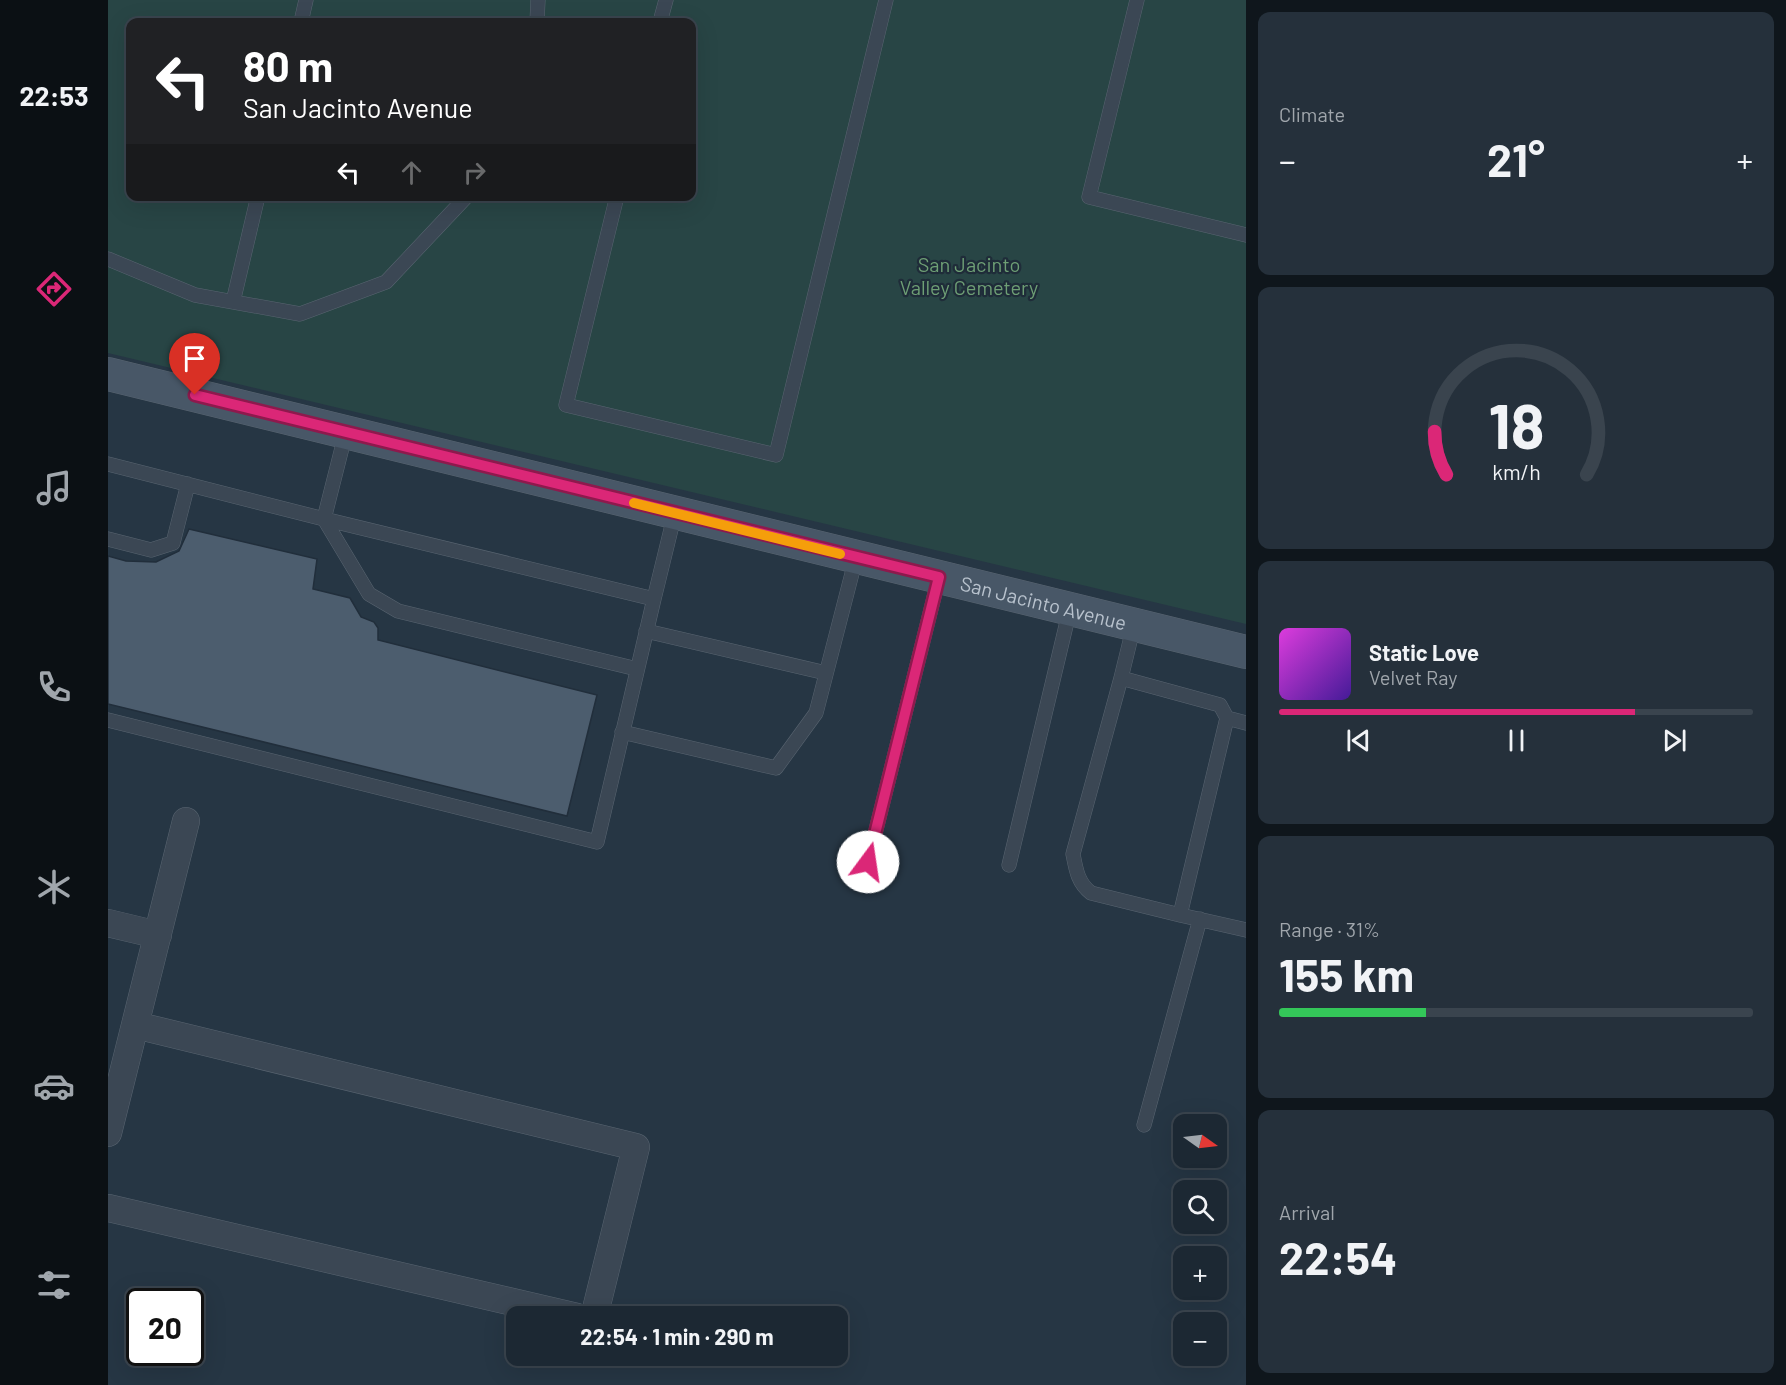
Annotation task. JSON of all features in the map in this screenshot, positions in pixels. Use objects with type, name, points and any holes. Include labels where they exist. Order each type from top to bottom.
[{"type":"main road","name":"San Jacinto Avenue","points":[[108,374],[1246,652]]},
{"type":"street","points":[[109,1126],[186,821]]},
{"type":"street","points":[[108,923],[158,935]]},
{"type":"street","points":[[135,1024],[636,1147],[597,1306]]},
{"type":"street","points":[[108,1209],[529,1306]]},
{"type":"lane","points":[[302,18],[306,0]]},
{"type":"lane","points":[[537,18],[538,0]]},
{"type":"lane","points":[[661,18],[666,0]]},
{"type":"lane","points":[[616,201],[566,405],[776,455],[886,0]]},
{"type":"lane","points":[[1137,0],[1089,197],[1246,235]]},
{"type":"lane","points":[[233,302],[257,201]]},
{"type":"lane","points":[[108,259],[195,295],[300,314],[386,282],[462,201]]},
{"type":"lane","points":[[346,432],[324,519],[369,594],[398,611],[637,669]]},
{"type":"lane","points":[[108,464],[654,599]]},
{"type":"lane","points":[[108,539],[151,550],[173,543],[188,484]]},
{"type":"lane","points":[[108,720],[597,842],[675,513]]},
{"type":"lane","points":[[622,732],[776,768],[816,713],[856,558]]},
{"type":"lane","points":[[868,862],[939,577]]},
{"type":"lane","points":[[1009,865],[1070,609]]},
{"type":"lane","points":[[1134,625],[1073,854],[1082,886],[1091,893],[1246,930]]},
{"type":"lane","points":[[646,631],[826,673]]},
{"type":"lane","points":[[1121,678],[1220,705],[1227,718],[1180,915]]},
{"type":"lane","points":[[1227,718],[1246,723]]},
{"type":"lane","points":[[1144,1125],[1200,919]]},
{"type":"green space","name":"San Jacinto Valley Cemetery","points":[[108,0],[1246,0],[1246,624],[108,353]]},
{"type":"building","points":[[189,529],[317,559],[313,589],[350,598],[361,617],[374,622],[378,628],[378,640],[597,695],[567,816],[108,704],[108,556],[126,561],[156,562],[179,551]]},
{"type":"slow traffic","points":[[634,503],[840,554]]},
{"type":"route","points":[[195,395],[939,577],[868,862]]}]
